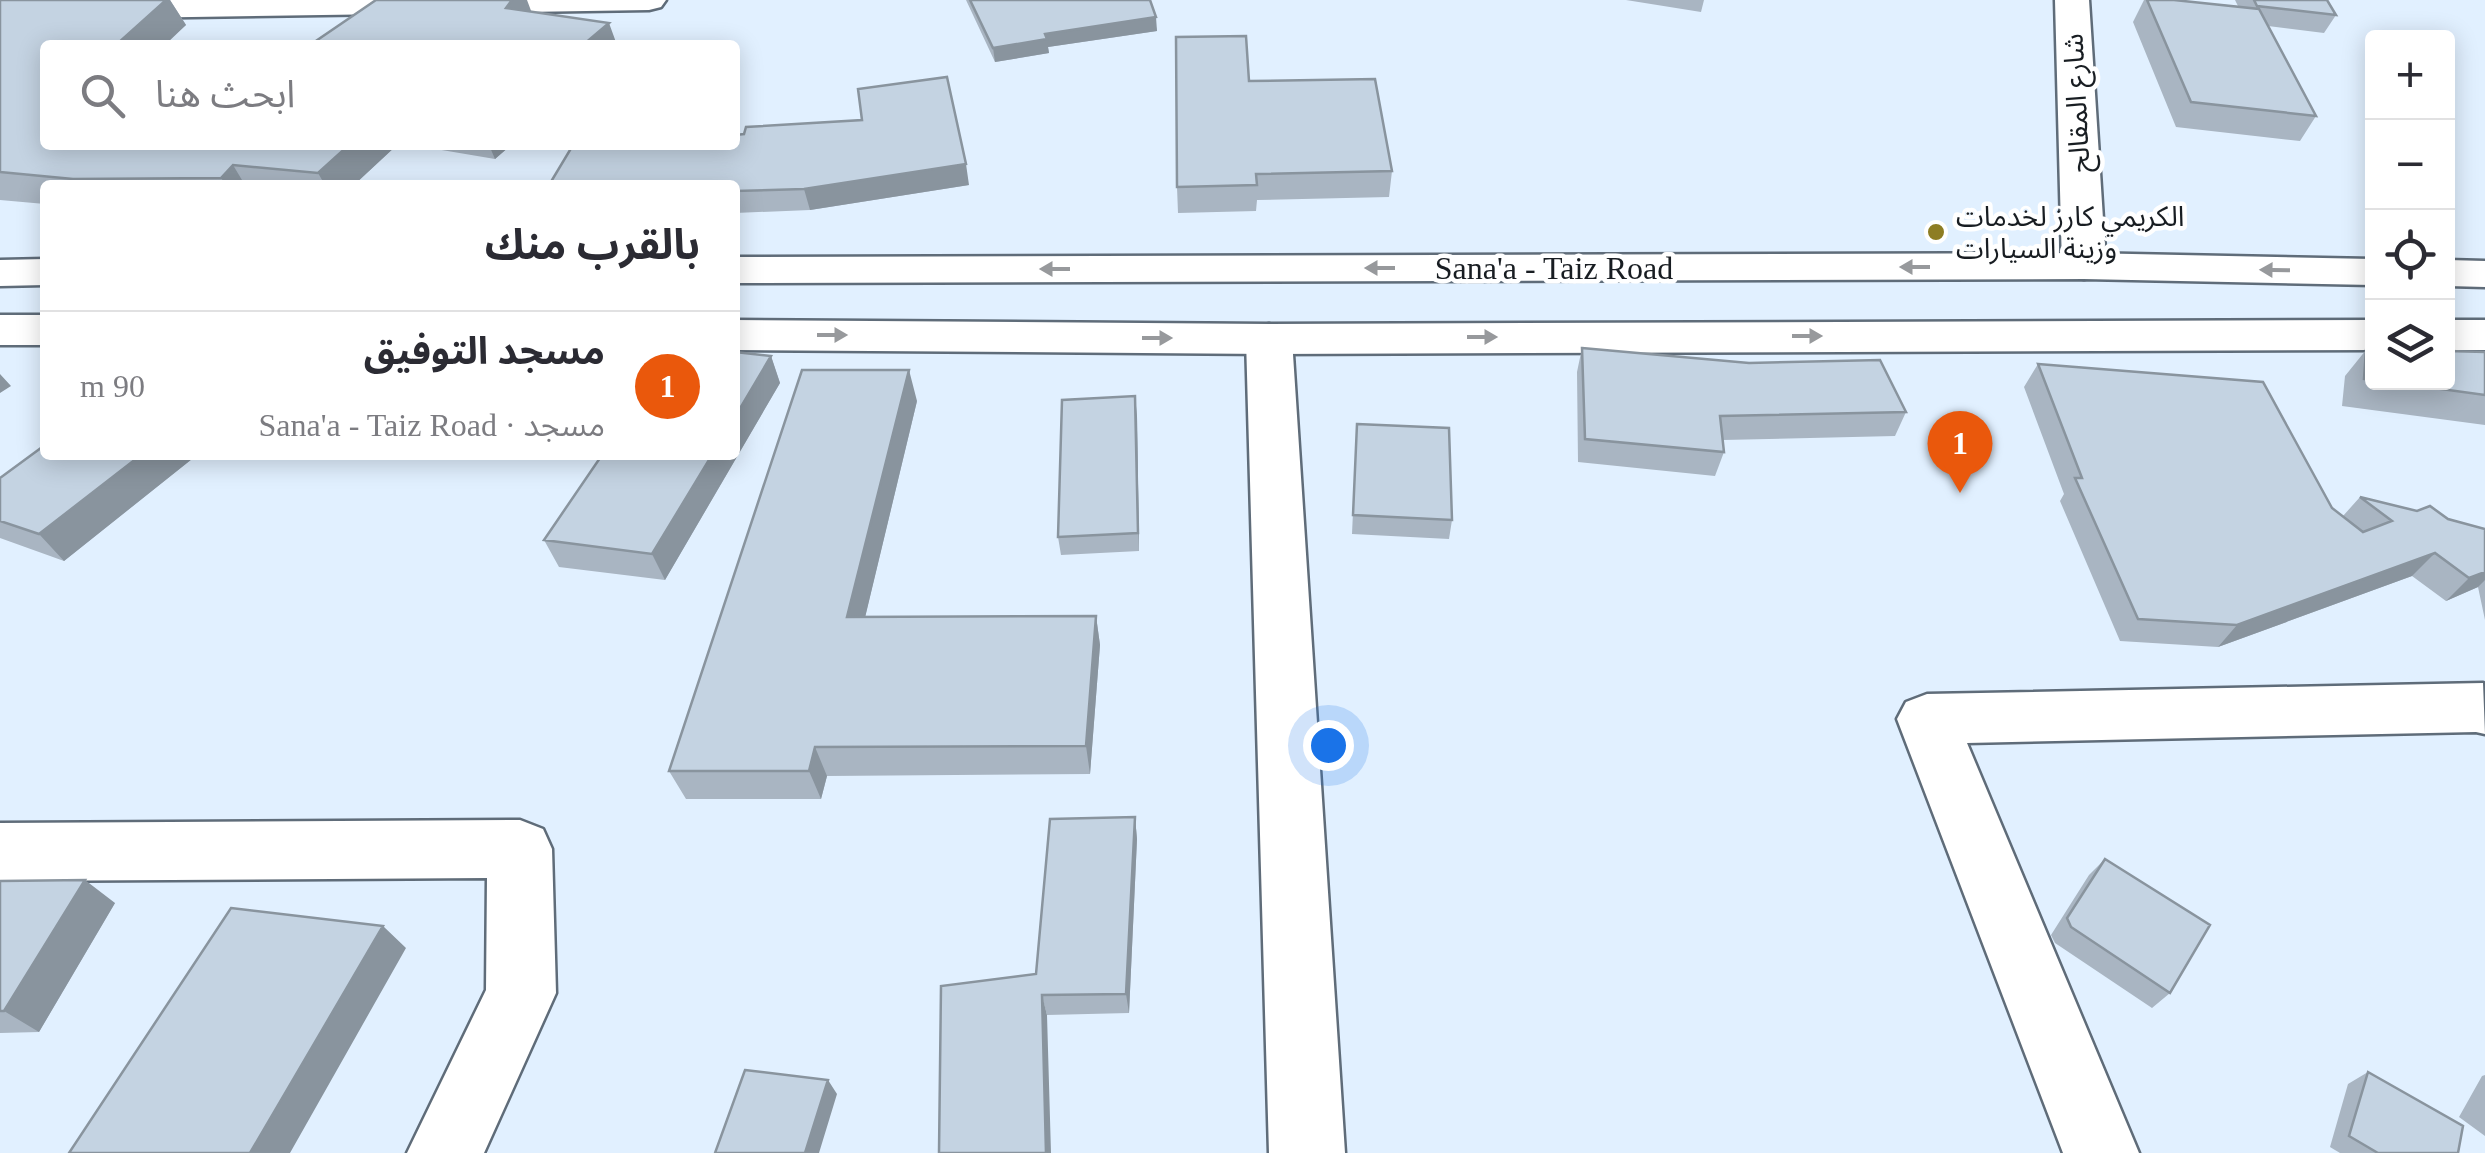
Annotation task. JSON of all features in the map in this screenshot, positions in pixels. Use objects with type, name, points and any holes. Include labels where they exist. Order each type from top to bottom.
[{"type":"main road","points":[[0,8],[649,0]]},
{"type":"main road","name":"شارع المقالح","points":[[2072,0],[2084,266]]},
{"type":"main road","name":"Sana'a - Taiz Road","points":[[740,270],[2084,266],[2365,272]]},
{"type":"main road","points":[[0,272],[40,272]]},
{"type":"main road","points":[[2455,273],[2485,274]]},
{"type":"main road","points":[[0,330],[40,330]]},
{"type":"main road","points":[[740,335],[1269,338],[2365,334]]},
{"type":"main road","points":[[2455,334],[2485,334]]},
{"type":"main road","points":[[1269,338],[1307,1153]]},
{"type":"main road","points":[[2101,1153],[1928,719],[2483,707],[2485,710]]},
{"type":"main road","points":[[0,852],[520,848],[521,993],[445,1153]]},
{"type":"building","points":[[0,0],[166,0],[122,40],[40,40],[40,150],[343,150],[318,173],[233,165],[221,178],[73,179],[0,172]]},
{"type":"building","points":[[376,0],[512,0],[506,8],[609,23],[589,40],[317,40]]},
{"type":"building","points":[[970,0],[1150,0],[1156,17],[1045,34],[1047,39],[993,48]]},
{"type":"building","points":[[2147,0],[2259,9],[2316,116],[2191,102]]},
{"type":"building","points":[[2254,0],[2327,0],[2336,15],[2257,6]]},
{"type":"building","points":[[1246,36],[1249,81],[1375,79],[1392,171],[1256,174],[1257,185],[1177,187],[1176,37]]},
{"type":"building","points":[[947,77],[966,164],[804,189],[740,191],[740,180],[552,180],[570,150],[740,150],[740,134],[746,127],[862,120],[858,89]]},
{"type":"building","points":[[1582,348],[1749,363],[1880,360],[1906,412],[1720,416],[1724,452],[1585,439]]},
{"type":"building","points":[[2455,351],[2485,352],[2485,395],[2448,390],[2455,390]]},
{"type":"building","points":[[740,353],[771,356],[740,409]]},
{"type":"building","points":[[2038,364],[2263,382],[2332,508],[2363,532],[2392,521],[2360,497],[2417,511],[2430,506],[2448,519],[2485,529],[2485,572],[2469,578],[2435,553],[2237,625],[2138,619],[2075,478],[2082,478]]},
{"type":"building","points":[[802,370],[909,370],[847,617],[1096,616],[1086,746],[815,747],[809,771],[669,771]]},
{"type":"building","points":[[1135,396],[1138,533],[1058,537],[1062,400]]},
{"type":"building","points":[[1357,424],[1449,428],[1452,520],[1353,515]]},
{"type":"building","points":[[40,449],[40,460],[135,460],[39,534],[0,521],[0,478]]},
{"type":"building","points":[[599,460],[709,460],[652,554],[544,540]]},
{"type":"building","points":[[1135,817],[1126,994],[1042,995],[1046,1153],[939,1153],[941,986],[1036,974],[1050,819]]},
{"type":"building","points":[[2105,859],[2210,925],[2170,993],[2071,927],[2067,918]]},
{"type":"building","points":[[85,880],[4,1011],[0,1011],[0,881]]},
{"type":"building","points":[[231,908],[383,926],[250,1153],[69,1153]]},
{"type":"building","points":[[745,1070],[828,1080],[805,1153],[715,1153]]},
{"type":"building","points":[[2368,1072],[2463,1126],[2458,1153],[2378,1153],[2349,1136]]},
{"type":"place","name":"الكريمي كارز لخدمات وزينة السيارات","points":[[1936,232]]},
{"type":"place","name":"مسجد التوفيق","points":[[1960,493]]}]
